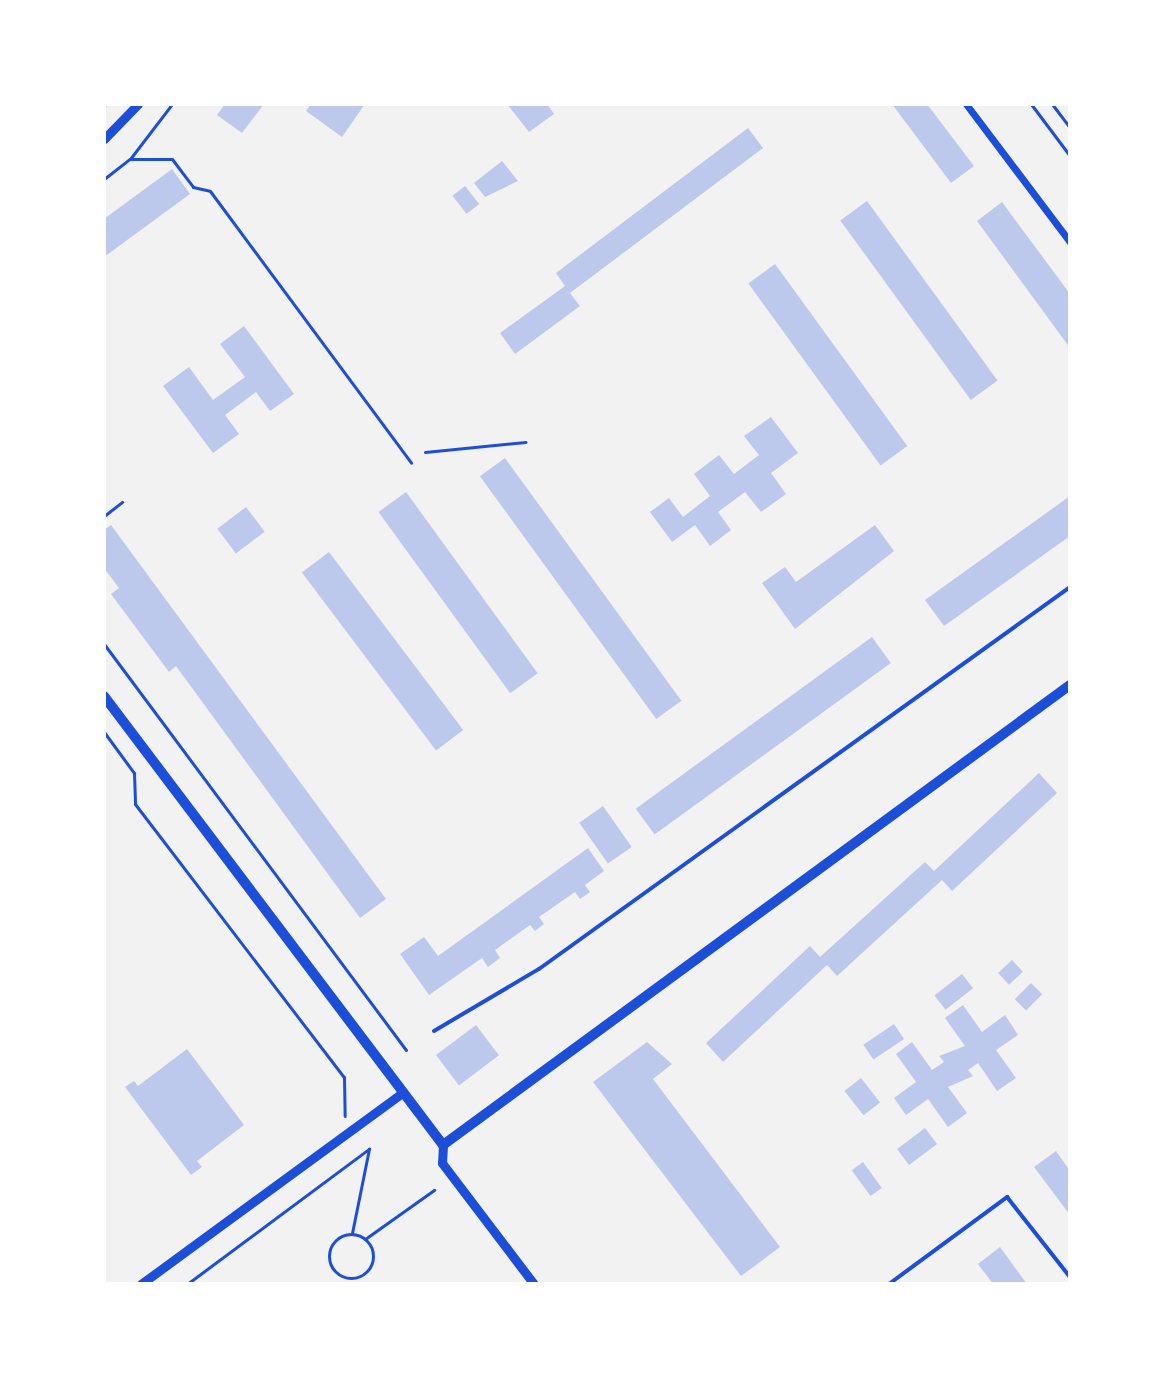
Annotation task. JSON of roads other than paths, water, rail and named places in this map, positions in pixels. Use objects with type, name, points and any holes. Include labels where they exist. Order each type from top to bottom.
[{"type":"main road","points":[[104,696],[443,1145],[1070,685]]},
{"type":"street","points":[[104,139],[138,104]]},
{"type":"street","points":[[966,104],[1070,242]]},
{"type":"street","points":[[141,1284],[403,1092]]},
{"type":"street","points":[[443,1145],[442,1163],[534,1284]]},
{"type":"lane","points":[[434,1031],[539,969],[1070,587]]},
{"type":"lane","points":[[889,1284],[1007,1197],[1070,1277]]}]
